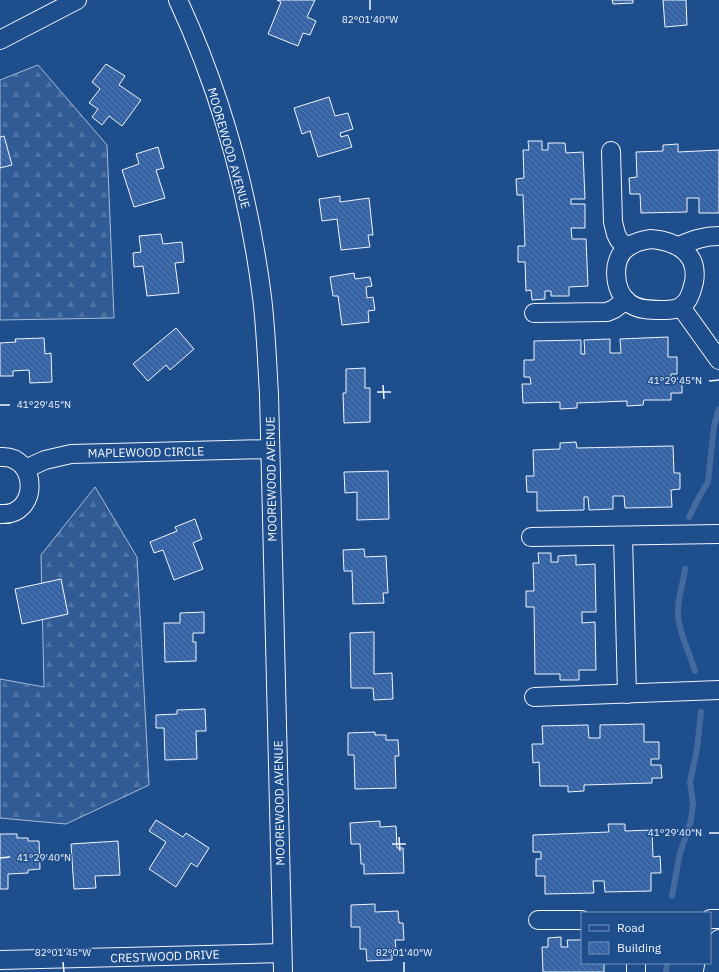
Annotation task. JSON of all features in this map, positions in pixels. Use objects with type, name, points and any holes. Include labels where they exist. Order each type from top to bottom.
[{"type":"street","points":[[0,40],[77,0]]},
{"type":"street","name":"MOOREWOOD AVENUE","points":[[178,0],[200,52],[235,158],[248,213],[264,312],[269,394],[283,972]]},
{"type":"street","points":[[611,150],[613,222],[619,240],[627,247]]},
{"type":"street","points":[[679,246],[695,239],[708,236],[719,236]]},
{"type":"street","points":[[651,239],[664,240],[679,246],[689,256],[694,267],[692,290],[688,299],[681,307],[666,310],[638,308],[630,304],[622,296],[618,286],[617,272],[619,259],[627,247],[638,241],[651,239]]},
{"type":"street","points":[[534,313],[607,312],[614,309],[626,300]]},
{"type":"street","points":[[681,307],[719,360]]},
{"type":"street","name":"MAPLEWOOD CIRCLE","points":[[25,469],[45,460],[71,454],[270,449]]},
{"type":"street","points":[[0,457],[12,459],[20,463],[29,477],[30,486],[26,502],[20,508],[12,512],[0,514]]},
{"type":"street","points":[[530,537],[719,534]]},
{"type":"street","points":[[623,536],[627,694]]},
{"type":"street","points":[[534,697],[719,690]]},
{"type":"street","points":[[538,920],[581,920]]},
{"type":"street","points":[[713,972],[719,939]]},
{"type":"street","name":"CRESTWOOD DRIVE","points":[[0,960],[282,953]]},
{"type":"green space","points":[[38,65],[107,145],[114,318],[0,320],[0,80]]},
{"type":"green space","points":[[95,487],[137,557],[149,785],[66,824],[0,818],[0,679],[44,687],[41,555]]},
{"type":"building","points":[[277,0],[315,0],[307,17],[316,21],[310,35],[303,33],[298,46],[268,34],[281,2]]},
{"type":"building","points":[[612,0],[633,0],[633,3],[613,4]]},
{"type":"building","points":[[663,0],[686,0],[687,25],[665,27]]},
{"type":"building","points":[[106,64],[125,76],[119,85],[141,100],[122,126],[109,116],[102,125],[92,117],[98,109],[89,103],[100,89],[92,82]]},
{"type":"building","points":[[329,97],[335,116],[348,113],[353,129],[340,133],[341,137],[348,135],[352,147],[318,157],[310,131],[302,134],[294,108]]},
{"type":"building","points":[[4,136],[12,165],[0,168],[0,137]]},
{"type":"building","points":[[528,141],[542,141],[542,150],[548,150],[548,143],[565,143],[566,153],[583,152],[585,199],[571,199],[571,204],[585,204],[585,228],[571,228],[572,239],[586,239],[588,286],[569,287],[569,296],[551,296],[551,291],[545,291],[545,299],[532,300],[531,290],[526,291],[525,262],[518,262],[518,246],[525,246],[523,195],[517,195],[516,179],[524,178],[523,150],[529,150]]},
{"type":"building","points":[[678,144],[678,152],[719,150],[719,213],[699,213],[699,198],[687,198],[687,212],[641,213],[640,194],[630,194],[629,178],[637,177],[636,152],[663,151],[663,145]]},
{"type":"building","points":[[158,147],[164,168],[156,170],[165,198],[134,207],[122,170],[139,164],[136,154]]},
{"type":"building","points":[[340,196],[340,202],[369,198],[373,235],[368,235],[370,247],[341,250],[337,219],[322,221],[319,199]]},
{"type":"building","points":[[161,234],[163,244],[182,242],[184,262],[175,263],[179,293],[147,296],[143,266],[134,267],[133,253],[141,252],[139,236]]},
{"type":"building","points":[[354,273],[355,279],[370,277],[372,286],[366,287],[367,298],[373,297],[375,310],[368,311],[369,322],[342,325],[338,296],[333,296],[330,277]]},
{"type":"building","points":[[176,328],[194,349],[170,370],[166,365],[148,381],[133,364]]},
{"type":"building","points":[[668,337],[668,357],[677,357],[677,374],[671,374],[671,380],[682,380],[682,393],[671,393],[671,400],[644,400],[643,405],[627,406],[627,401],[577,403],[577,408],[560,409],[560,402],[523,403],[522,384],[531,384],[530,377],[524,377],[524,360],[534,360],[534,341],[581,340],[581,354],[585,354],[584,340],[610,339],[610,353],[621,353],[620,339]]},
{"type":"building","points":[[44,338],[45,354],[51,353],[52,382],[30,383],[29,370],[13,371],[13,376],[0,376],[0,343],[16,342],[15,339]]},
{"type":"building","points":[[365,368],[365,388],[370,388],[370,422],[344,423],[343,393],[346,393],[346,369]]},
{"type":"building","points":[[576,442],[577,448],[673,446],[674,473],[680,473],[680,489],[671,490],[672,507],[625,508],[624,496],[613,496],[613,509],[589,510],[588,497],[584,497],[584,510],[537,511],[537,492],[527,492],[526,476],[534,476],[533,450],[560,449],[560,443]]},
{"type":"building","points":[[388,471],[389,519],[357,520],[357,492],[345,493],[344,472]]},
{"type":"building","points":[[195,519],[202,539],[193,543],[203,569],[174,580],[163,550],[154,553],[150,542],[177,531],[175,527]]},
{"type":"building","points":[[364,549],[365,557],[386,556],[388,593],[383,593],[384,603],[353,604],[352,571],[344,571],[343,550]]},
{"type":"building","points":[[538,553],[551,553],[551,562],[558,562],[558,556],[576,555],[576,565],[595,564],[596,612],[582,612],[582,623],[595,622],[596,670],[579,670],[579,680],[560,680],[560,674],[535,674],[534,607],[526,607],[526,591],[534,591],[533,563],[539,563]]},
{"type":"building","points":[[61,579],[68,614],[22,624],[15,589]]},
{"type":"building","points":[[204,612],[204,633],[193,633],[193,642],[196,642],[196,661],[165,662],[164,623],[180,623],[180,613]]},
{"type":"building","points":[[374,632],[374,674],[392,673],[393,699],[374,700],[373,688],[351,688],[350,633]]},
{"type":"building","points":[[205,709],[206,731],[196,731],[197,759],[165,760],[164,728],[156,728],[156,715],[177,714],[177,710]]},
{"type":"building","points":[[644,724],[644,742],[659,742],[659,759],[651,759],[651,765],[661,765],[662,778],[652,778],[652,783],[584,785],[584,791],[568,792],[568,786],[540,786],[539,762],[533,763],[532,744],[543,744],[542,726],[588,725],[589,738],[600,738],[600,725]]},
{"type":"building","points":[[375,732],[375,735],[386,735],[386,740],[398,740],[399,756],[395,756],[396,788],[355,789],[354,755],[348,755],[348,733]]},
{"type":"building","points":[[156,820],[183,837],[186,833],[209,848],[197,867],[191,863],[176,887],[149,869],[166,842],[149,831]]},
{"type":"building","points":[[380,821],[380,827],[396,826],[397,848],[403,848],[404,873],[364,874],[364,864],[361,864],[360,844],[351,844],[350,823]]},
{"type":"building","points":[[608,824],[625,824],[625,831],[652,830],[653,857],[660,856],[661,873],[651,873],[651,891],[605,892],[604,881],[593,881],[594,893],[545,894],[545,876],[536,876],[536,859],[541,859],[541,852],[533,852],[533,835],[609,832]]},
{"type":"building","points":[[0,834],[17,834],[17,838],[28,838],[28,841],[39,841],[40,869],[28,870],[28,873],[8,874],[8,889],[0,889]]},
{"type":"building","points":[[118,841],[120,875],[95,876],[96,888],[74,889],[71,844]]},
{"type":"building","points":[[375,904],[375,912],[398,911],[399,923],[403,923],[404,940],[395,940],[396,949],[392,949],[392,960],[367,961],[366,949],[360,949],[360,927],[351,927],[351,905]]},
{"type":"building","points":[[561,937],[561,947],[568,947],[567,940],[581,940],[581,964],[604,964],[604,972],[543,972],[542,947],[548,947],[548,938]]},
{"type":"waterway","points":[[689,517],[708,482],[714,426],[719,409]]},
{"type":"waterway","points":[[685,569],[679,598],[678,615],[682,636],[695,671]]},
{"type":"waterway","points":[[672,896],[680,853],[691,820],[693,804],[690,782],[697,749],[701,712]]},
{"type":"waterway","points":[[666,972],[667,964]]}]
